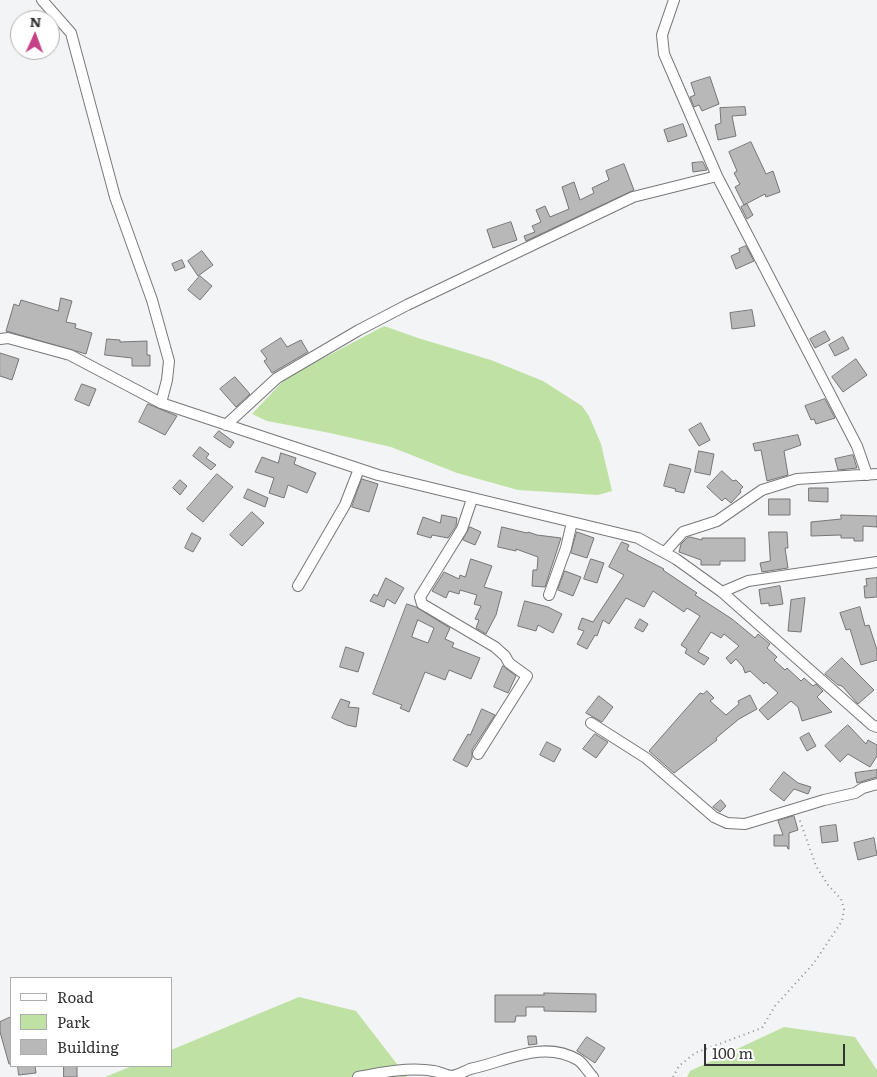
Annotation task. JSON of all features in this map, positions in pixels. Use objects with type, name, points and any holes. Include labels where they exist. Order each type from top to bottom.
[{"type":"street","points":[[42,0],[72,33],[115,197],[152,300],[169,361],[167,380],[161,403]]},
{"type":"street","points":[[664,552],[683,532],[717,521],[762,490],[797,479],[872,475],[717,176],[664,54],[662,35],[674,0]]},
{"type":"street","points":[[226,425],[277,378],[360,330],[407,306],[633,197],[717,176]]},
{"type":"street","points":[[0,339],[8,338],[70,355],[161,403],[378,475],[638,538],[676,559],[722,592],[872,725],[877,727]]},
{"type":"street","points":[[298,586],[345,505],[359,469]]},
{"type":"street","points":[[472,498],[462,529],[420,597],[422,604],[495,647],[505,656],[509,663],[527,676],[478,754]]},
{"type":"street","points":[[549,595],[566,548],[572,522]]},
{"type":"street","points":[[722,592],[748,581],[877,562]]},
{"type":"street","points":[[591,723],[646,758],[714,817],[727,823],[745,824],[824,800],[855,793],[863,788],[877,784]]},
{"type":"street","points":[[358,1077],[401,1070],[435,1071],[452,1076],[516,1055],[541,1051],[559,1053],[579,1060],[593,1077]]},
{"type":"path","points":[[673,1077],[679,1066],[695,1053],[762,1028],[775,1006],[814,963],[842,921],[844,909],[840,899],[816,866],[796,808]]},
{"type":"green space","points":[[384,326],[491,360],[543,381],[582,406],[589,416],[601,444],[612,491],[598,495],[518,490],[457,473],[391,447],[267,421],[252,414],[286,378]]},
{"type":"green space","points":[[299,997],[356,1011],[407,1077],[105,1077],[130,1067],[172,1067],[172,1050]]},
{"type":"green space","points":[[784,1027],[855,1037],[877,1070],[877,1077],[687,1077],[690,1071]]},
{"type":"building","points":[[710,77],[719,104],[702,111],[699,105],[694,107],[690,97],[695,95],[691,83]]},
{"type":"building","points":[[745,107],[746,115],[732,116],[736,136],[718,140],[715,125],[721,123],[720,108]]},
{"type":"building","points":[[683,124],[687,136],[668,142],[664,130]]},
{"type":"building","points":[[751,142],[766,174],[773,171],[780,192],[766,197],[765,194],[744,205],[735,187],[740,184],[734,173],[737,171],[729,152]]},
{"type":"building","points":[[703,162],[707,170],[693,172],[692,163]]},
{"type":"building","points":[[624,164],[634,190],[526,241],[524,236],[535,232],[532,226],[541,222],[536,210],[545,206],[550,217],[569,209],[562,187],[574,182],[580,200],[594,193],[592,188],[609,180],[606,171]]},
{"type":"building","points":[[747,204],[753,215],[747,219],[741,207]]},
{"type":"building","points":[[511,222],[517,240],[493,248],[487,230]]},
{"type":"building","points":[[746,246],[754,261],[736,269],[731,256],[740,252],[739,249]]},
{"type":"building","points":[[202,251],[213,265],[198,276],[188,261]]},
{"type":"building","points":[[182,260],[185,267],[175,271],[172,264]]},
{"type":"building","points":[[200,276],[212,286],[200,300],[188,290]]},
{"type":"building","points":[[61,298],[72,301],[66,322],[76,324],[75,328],[92,333],[86,354],[6,331],[14,304],[19,306],[21,300],[58,311]]},
{"type":"building","points":[[752,310],[755,326],[732,329],[730,313]]},
{"type":"building","points":[[825,331],[830,340],[815,348],[810,339]]},
{"type":"building","points":[[843,337],[849,349],[835,356],[829,345]]},
{"type":"building","points":[[281,338],[287,347],[301,340],[308,352],[272,373],[264,361],[267,359],[261,351]]},
{"type":"building","points":[[107,339],[120,340],[120,342],[147,341],[147,355],[150,355],[150,366],[132,366],[132,358],[105,355]]},
{"type":"building","points":[[0,353],[19,359],[12,380],[0,376]]},
{"type":"building","points":[[856,359],[867,375],[843,392],[832,377]]},
{"type":"building","points":[[235,377],[250,394],[236,407],[220,389]]},
{"type":"building","points":[[82,384],[96,389],[89,406],[75,400]]},
{"type":"building","points":[[825,399],[835,418],[816,424],[814,419],[811,420],[805,406]]},
{"type":"building","points":[[148,404],[177,416],[165,435],[139,422]]},
{"type":"building","points":[[701,423],[710,440],[699,446],[689,430]]},
{"type":"building","points":[[219,431],[234,442],[230,448],[214,437]]},
{"type":"building","points":[[798,435],[801,445],[784,451],[788,475],[767,481],[761,450],[755,451],[753,444]]},
{"type":"building","points":[[200,447],[209,454],[206,458],[216,465],[211,470],[193,456]]},
{"type":"building","points":[[699,451],[714,454],[710,475],[695,472]]},
{"type":"building","points":[[281,453],[296,458],[294,464],[316,473],[307,493],[288,485],[284,498],[269,493],[274,478],[255,472],[262,457],[278,463]]},
{"type":"building","points":[[853,455],[857,468],[838,470],[835,459]]},
{"type":"building","points":[[670,464],[691,469],[684,493],[664,486]]},
{"type":"building","points":[[722,471],[743,487],[731,503],[725,498],[722,501],[707,487]]},
{"type":"building","points":[[217,474],[233,487],[203,522],[187,509]]},
{"type":"building","points":[[362,479],[378,484],[369,512],[352,507]]},
{"type":"building","points":[[180,480],[187,486],[180,495],[173,488]]},
{"type":"building","points":[[809,488],[828,488],[828,502],[809,501]]},
{"type":"building","points":[[248,489],[268,498],[265,507],[244,498]]},
{"type":"building","points":[[769,499],[790,499],[790,515],[769,515]]},
{"type":"building","points":[[252,512],[264,523],[242,546],[230,535]]},
{"type":"building","points":[[442,515],[457,518],[456,526],[448,538],[432,535],[431,538],[417,534],[423,517],[440,523]]},
{"type":"building","points":[[841,515],[877,516],[877,527],[863,526],[863,541],[854,541],[854,538],[841,538],[841,535],[811,536],[811,522],[841,519]]},
{"type":"building","points":[[470,527],[481,532],[475,545],[463,540]]},
{"type":"building","points":[[502,527],[561,538],[545,587],[532,586],[533,570],[537,570],[538,557],[516,549],[516,551],[498,547]]},
{"type":"building","points":[[577,532],[594,538],[587,558],[571,553]]},
{"type":"building","points":[[769,532],[787,532],[788,548],[785,548],[788,568],[762,572],[760,563],[770,561]]},
{"type":"building","points":[[192,533],[201,538],[193,552],[185,548]]},
{"type":"building","points":[[690,537],[702,540],[702,538],[745,538],[745,561],[720,561],[720,565],[701,565],[701,560],[679,552],[681,544]]},
{"type":"building","points":[[622,542],[629,545],[627,550],[664,569],[697,593],[695,595],[732,619],[755,638],[758,634],[770,644],[767,648],[777,657],[774,660],[785,670],[787,668],[801,681],[804,678],[813,686],[816,684],[823,691],[817,697],[832,712],[802,721],[798,707],[791,701],[768,720],[759,710],[778,693],[766,682],[764,684],[750,671],[745,673],[743,667],[736,659],[731,664],[726,658],[739,646],[724,634],[721,638],[711,632],[698,652],[709,658],[704,665],[685,653],[687,649],[681,645],[700,616],[687,608],[684,612],[653,591],[644,607],[626,598],[609,624],[603,620],[597,636],[595,635],[587,649],[577,644],[584,631],[578,629],[582,618],[593,622],[624,575],[609,567]]},
{"type":"building","points":[[471,559],[492,566],[484,587],[502,592],[496,615],[486,634],[476,628],[479,620],[475,619],[481,606],[474,604],[477,595],[460,590],[459,594],[449,591],[446,598],[432,591],[444,572],[459,579],[460,575],[465,577]]},
{"type":"building","points":[[591,559],[604,563],[597,583],[584,579]]},
{"type":"building","points":[[565,571],[581,577],[573,596],[558,590]]},
{"type":"building","points":[[386,578],[404,588],[395,604],[387,599],[384,607],[370,601],[374,594],[377,596]]},
{"type":"building","points":[[877,578],[877,597],[865,598],[864,586],[867,586],[866,579]]},
{"type":"building","points":[[780,586],[783,604],[769,606],[769,603],[761,604],[759,590]]},
{"type":"building","points":[[805,598],[801,632],[788,631],[791,600]]},
{"type":"building","points":[[525,601],[548,607],[562,614],[553,633],[538,625],[536,631],[518,626]]},
{"type":"building","points":[[407,604],[416,607],[450,628],[445,639],[454,643],[452,647],[480,658],[471,679],[449,670],[445,680],[425,672],[409,712],[400,708],[402,705],[373,694]],"holes":[[[418,620],[434,628],[428,643],[412,637]]]},
{"type":"building","points":[[860,607],[865,626],[869,625],[877,650],[877,660],[861,665],[850,629],[846,630],[840,613]]},
{"type":"building","points":[[640,619],[648,624],[643,632],[635,628]]},
{"type":"building","points":[[346,647],[364,653],[358,672],[340,667]]},
{"type":"building","points":[[842,658],[874,690],[858,704],[842,686],[825,674]]},
{"type":"building","points":[[503,666],[516,676],[508,693],[494,687]]},
{"type":"building","points":[[707,691],[714,698],[710,701],[726,715],[739,704],[738,701],[750,695],[757,709],[739,719],[716,738],[717,740],[674,773],[649,751],[700,693],[703,694]]},
{"type":"building","points":[[599,696],[613,707],[602,722],[586,713]]},
{"type":"building","points":[[341,699],[350,702],[348,707],[359,708],[356,727],[332,718]]},
{"type":"building","points":[[482,709],[495,715],[472,750],[472,758],[467,767],[453,760],[468,734],[470,735]]},
{"type":"building","points":[[848,725],[866,744],[868,740],[877,745],[877,756],[870,767],[848,754],[840,762],[825,746]]},
{"type":"building","points":[[809,733],[816,746],[807,751],[800,738]]},
{"type":"building","points":[[595,734],[608,742],[596,758],[583,749]]},
{"type":"building","points":[[547,742],[561,749],[554,762],[540,755]]},
{"type":"building","points":[[877,770],[877,777],[857,783],[855,773]]},
{"type":"building","points":[[784,772],[798,783],[811,787],[808,794],[794,789],[784,801],[770,790]]},
{"type":"building","points":[[721,800],[726,806],[720,812],[713,807]]},
{"type":"building","points":[[794,816],[798,830],[789,833],[789,849],[787,846],[774,846],[774,835],[783,835],[778,821]]},
{"type":"building","points":[[836,825],[838,841],[822,843],[820,827]]},
{"type":"building","points":[[874,838],[877,855],[858,860],[854,843]]},
{"type":"building","points":[[544,993],[596,994],[596,1012],[544,1011],[544,1007],[526,1007],[526,1016],[516,1016],[515,1022],[495,1022],[495,995],[544,995]]},
{"type":"building","points":[[10,1017],[10,1064],[0,1032],[0,1022]]},
{"type":"building","points":[[528,1036],[536,1036],[537,1044],[529,1045]]},
{"type":"building","points":[[587,1037],[605,1048],[595,1063],[577,1051]]},
{"type":"building","points":[[18,1067],[35,1067],[36,1073],[19,1075]]},
{"type":"building","points":[[64,1067],[77,1067],[77,1077],[64,1077]]}]
